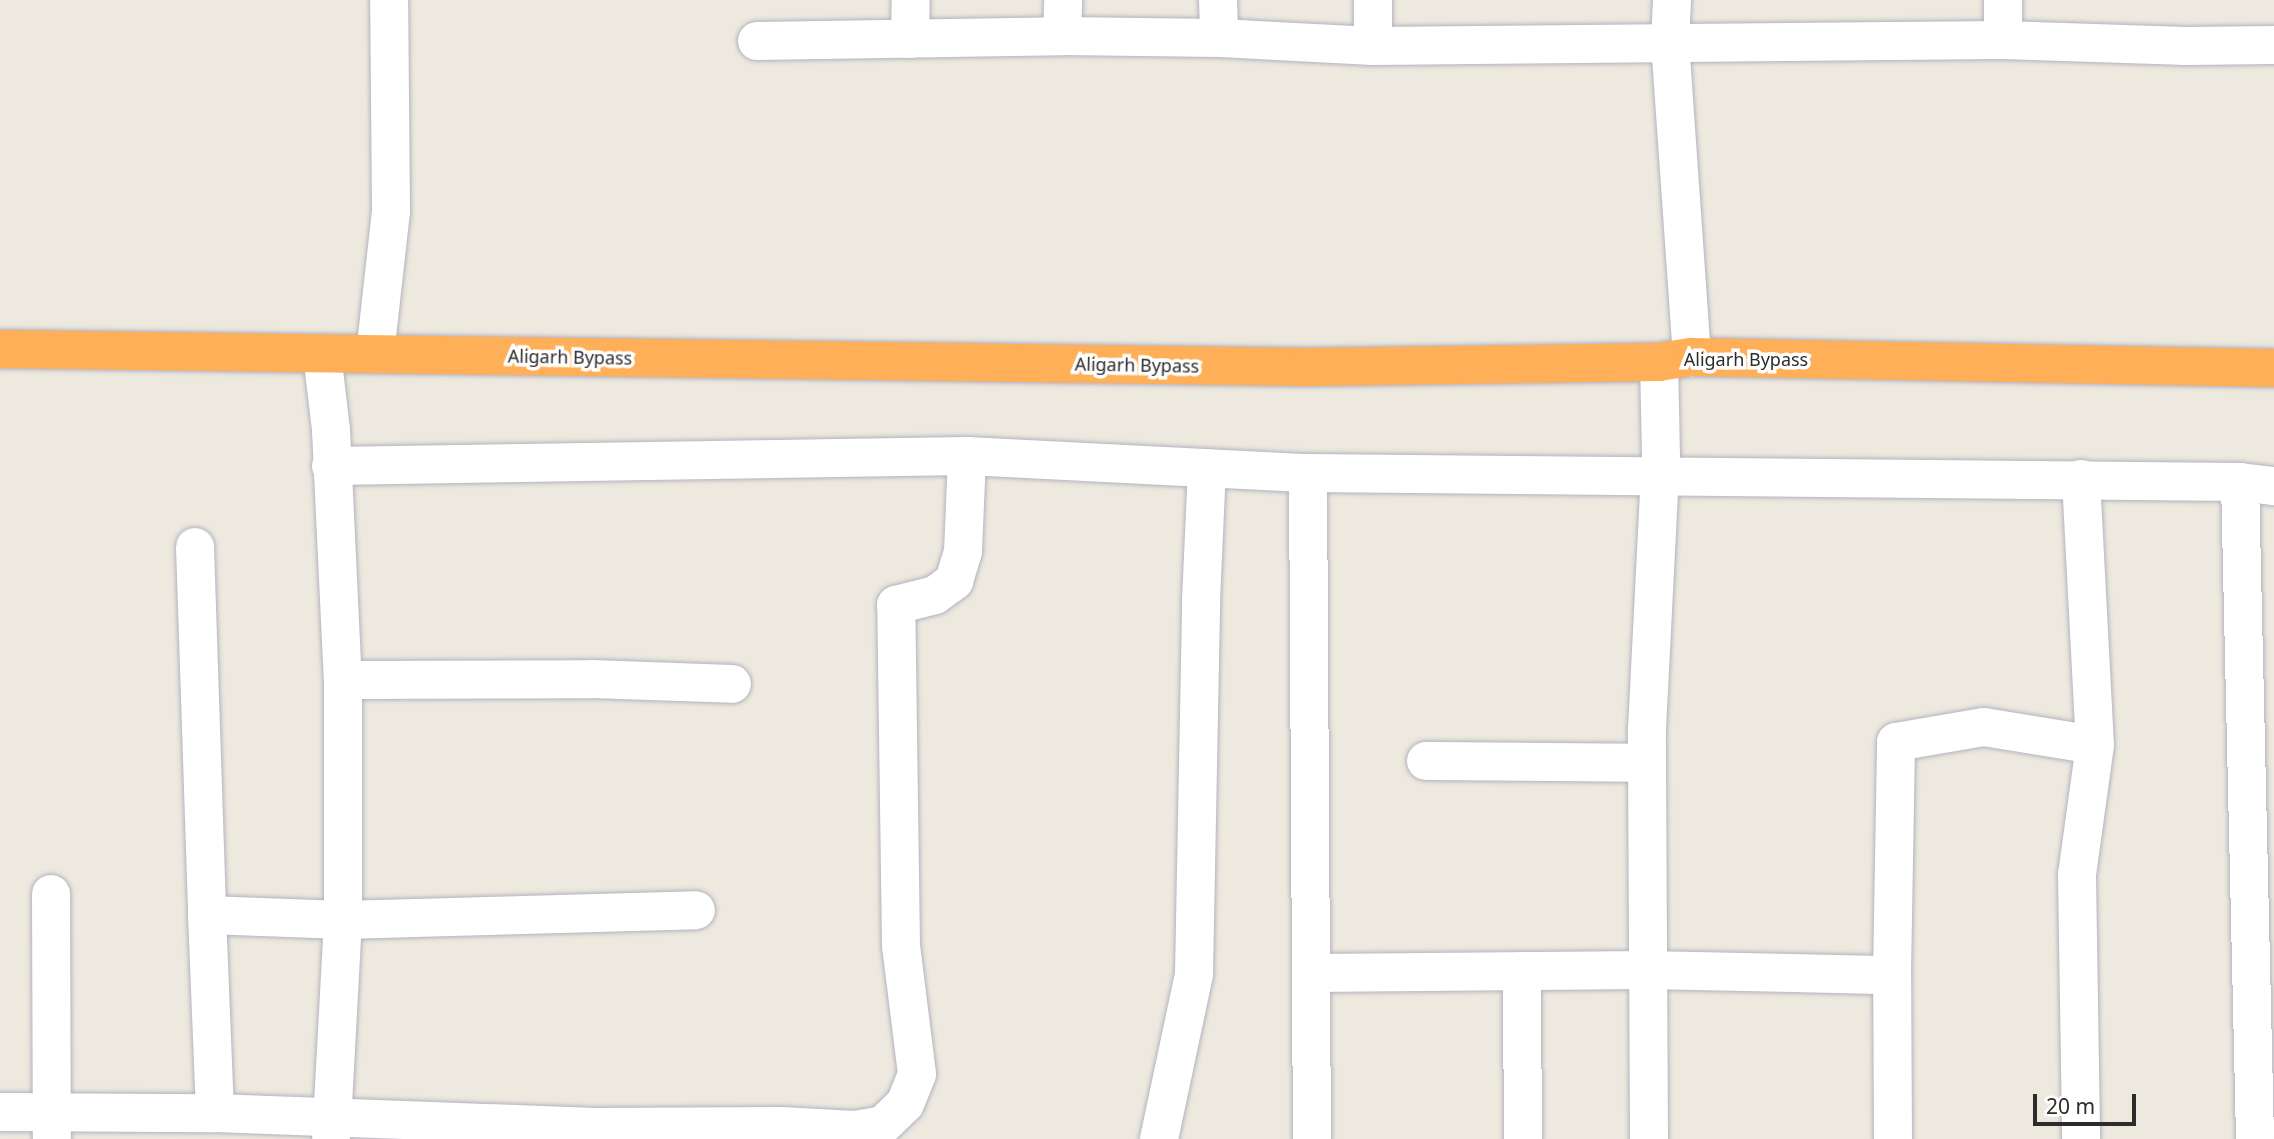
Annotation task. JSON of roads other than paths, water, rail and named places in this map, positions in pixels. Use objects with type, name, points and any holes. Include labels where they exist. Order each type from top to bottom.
[{"type":"highway","name":"Aligarh Bypass","points":[[0,349],[325,371],[375,354],[1671,371],[2274,368]]},
{"type":"street","points":[[375,354],[391,212],[389,0]]},
{"type":"street","points":[[909,39],[911,0]]},
{"type":"street","points":[[1218,0],[1219,38]]},
{"type":"street","points":[[1373,0],[1373,46]]},
{"type":"street","points":[[1649,1139],[1646,970],[1647,763],[1661,466],[1671,371],[1672,0]]},
{"type":"street","points":[[2003,0],[2003,40]]},
{"type":"street","points":[[757,41],[909,39],[1063,18],[1219,38],[1373,46],[2003,40],[2186,46],[2274,45]]},
{"type":"street","points":[[325,371],[343,680],[343,920],[330,1128]]},
{"type":"street","points":[[331,448],[967,456],[1308,473],[1661,466],[2257,484],[2255,1139]]},
{"type":"street","points":[[0,1112],[52,1127],[215,1113],[330,1128],[781,1126],[855,1130],[883,1125],[905,1104],[917,1074],[901,946],[896,605],[935,595],[954,581],[964,552],[967,456]]},
{"type":"street","points":[[1158,1139],[1194,974],[1200,614],[1207,468]]},
{"type":"street","points":[[1308,473],[1312,1139]]},
{"type":"street","points":[[2081,480],[2095,745],[2077,875],[2081,1139]]},
{"type":"street","points":[[195,547],[215,1113]]},
{"type":"street","points":[[343,680],[592,679],[733,684]]},
{"type":"street","points":[[1893,1139],[1892,975],[1896,742],[1984,727],[2095,745]]},
{"type":"street","points":[[1426,761],[1647,763]]},
{"type":"street","points":[[51,894],[52,1127]]},
{"type":"street","points":[[207,915],[343,920],[696,910]]},
{"type":"street","points":[[1312,973],[1646,970],[1892,975]]},
{"type":"street","points":[[1522,971],[1523,1139]]}]
